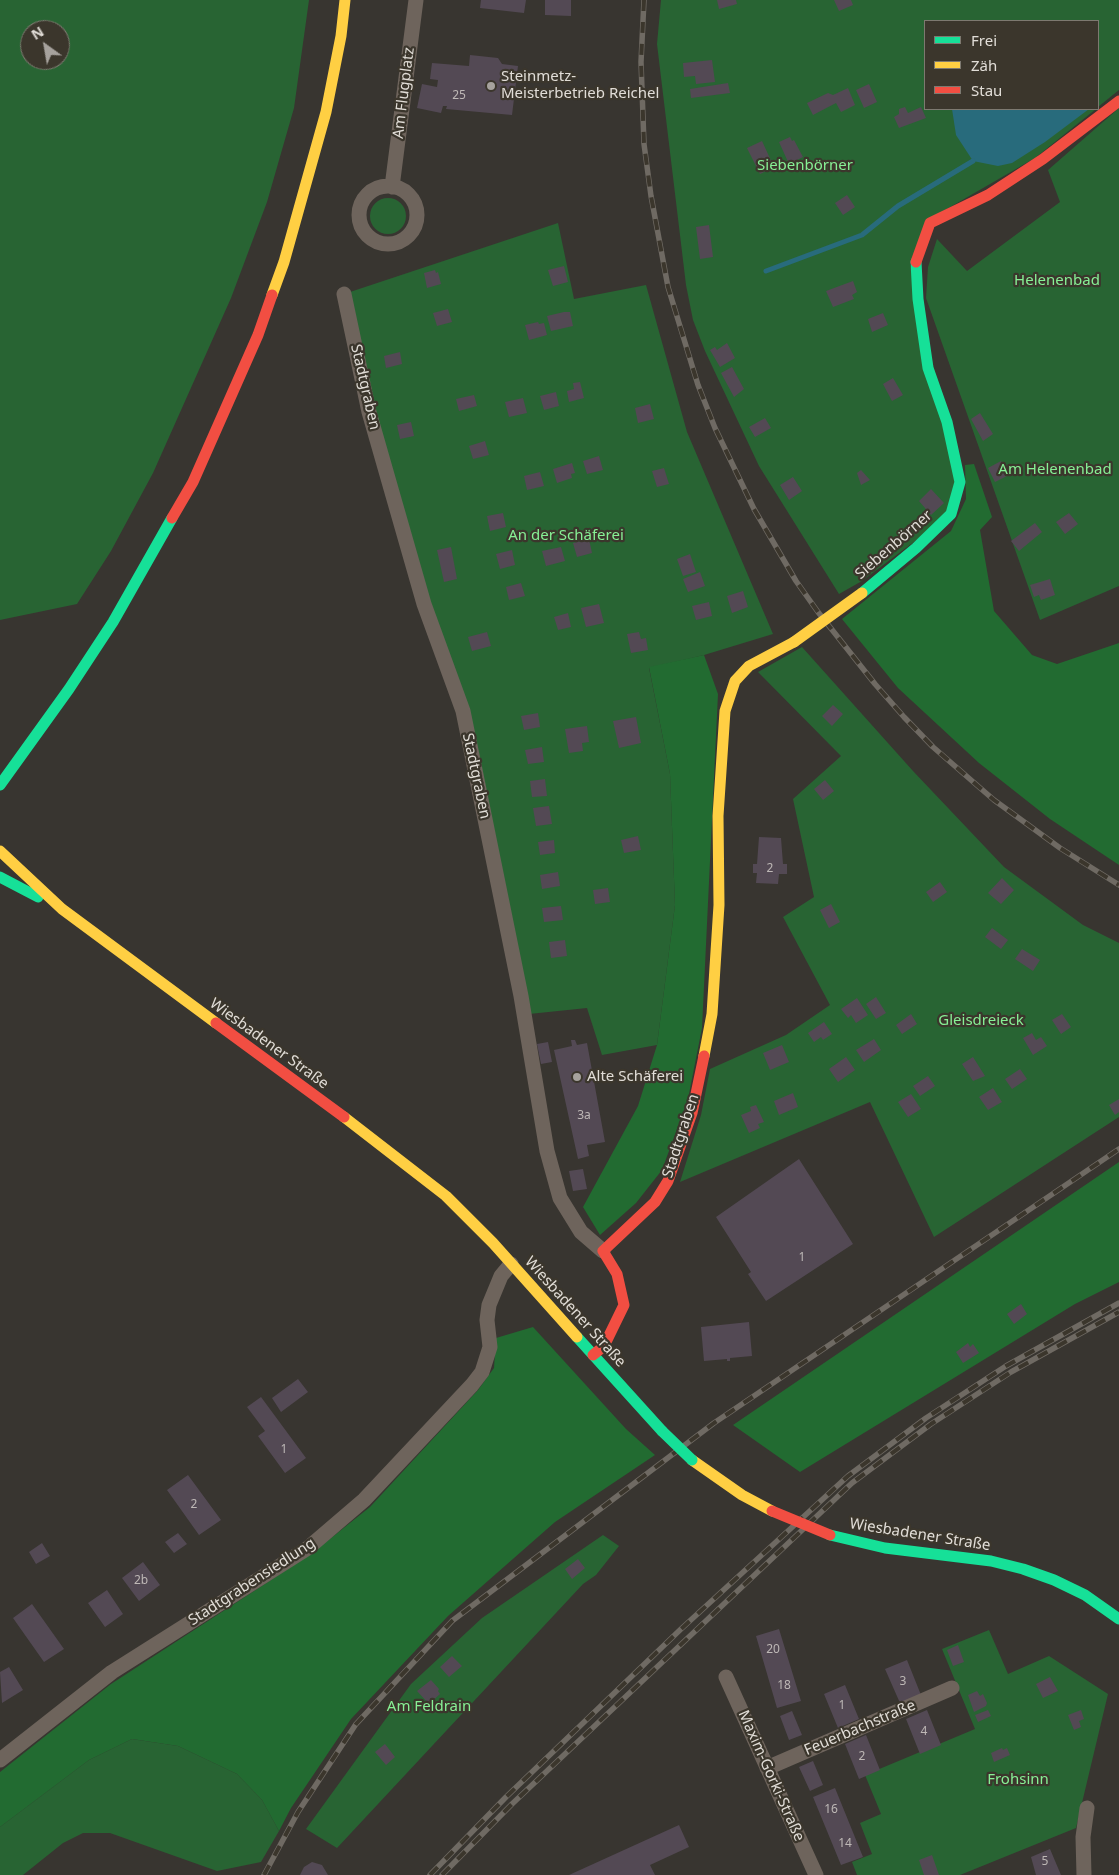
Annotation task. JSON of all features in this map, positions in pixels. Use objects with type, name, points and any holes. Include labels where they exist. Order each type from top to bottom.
[{"type":"main road","points":[[0,784],[69,689],[113,622],[193,482],[258,335],[284,262],[326,112],[341,36],[345,0]]},
{"type":"main road","name":"Siebenbörner","points":[[794,642],[862,593],[916,548],[951,514],[960,482],[947,422],[928,368],[918,299],[916,260],[930,223],[988,195],[1020,174],[1119,100]]},
{"type":"main road","name":"Stadtgraben","points":[[593,1355],[604,1346],[624,1306],[617,1274],[603,1251],[609,1243],[655,1202],[668,1181],[692,1113],[712,1014],[719,905],[718,816],[725,711],[735,681],[749,666],[794,642]]},
{"type":"main road","name":"Wiesbadener Straße","points":[[0,851],[62,910],[398,1157],[465,1214],[662,1431],[692,1460],[742,1495],[830,1535],[886,1548],[991,1561],[1023,1569],[1054,1580],[1077,1591],[1119,1619]]},
{"type":"main road","name":"Wiesbadener Straße","points":[[0,877],[62,910]]},
{"type":"street","name":"Am Flugplatz","points":[[392,187],[416,0]]},
{"type":"street","name":"Stadtgraben","points":[[344,294],[369,412],[415,575],[463,711],[521,996],[548,1151],[560,1198],[581,1232],[603,1251]]},
{"type":"street","name":"Stadtgrabensiedlung","points":[[0,1760],[112,1672],[308,1548],[364,1500],[482,1372],[490,1347],[487,1320],[489,1306],[501,1276],[511,1264]]},
{"type":"street","name":"Maxim-Gorki-Straße","points":[[726,1676],[816,1875]]},
{"type":"street","name":"Feuerbachstraße","points":[[767,1768],[952,1688]]},
{"type":"street","points":[[1084,1875],[1083,1837],[1087,1808]]},
{"type":"green space","points":[[0,0],[309,0],[294,108],[267,202],[231,298],[153,473],[111,551],[77,604],[0,620]]},
{"type":"green space","name":"Siebenbörner","points":[[661,0],[1119,0],[1119,90],[1099,106],[1099,20],[924,20],[924,110],[1095,110],[1035,158],[926,221],[910,264],[960,482],[951,514],[862,581],[839,594],[759,466],[705,351],[693,320],[686,285],[657,44]]},
{"type":"green space","points":[[1119,108],[1119,586],[1040,620],[926,298],[928,267],[937,239],[967,271],[1060,202],[1048,170]]},
{"type":"green space","points":[[388,198],[401,203],[406,216],[401,229],[388,234],[375,229],[370,216],[375,203]]},
{"type":"green space","name":"An der Schäferei","points":[[558,223],[574,299],[646,285],[687,432],[773,634],[704,655],[649,668],[670,774],[675,905],[657,1045],[602,1055],[587,1008],[529,1014],[468,713],[426,601],[375,409],[347,293]]},
{"type":"green space","points":[[974,464],[992,517],[980,530],[994,611],[1032,655],[1057,664],[1119,643],[1119,865],[1050,819],[979,763],[898,688],[842,619],[951,531],[966,499],[965,465]]},
{"type":"green space","name":"Gleisdreieck","points":[[802,647],[913,771],[1004,867],[1083,925],[1119,943],[1119,1117],[934,1237],[870,1102],[680,1182],[701,1115],[710,1069],[786,1035],[830,1005],[783,917],[814,897],[793,799],[841,756],[758,672]]},
{"type":"green space","points":[[704,655],[718,694],[702,1028],[688,1099],[662,1170],[636,1203],[600,1235],[583,1207],[638,1106],[657,1045],[675,905],[670,774],[649,667]]},
{"type":"green space","points":[[1119,1162],[1119,1282],[1075,1304],[800,1472],[733,1425]]},
{"type":"green space","points":[[533,1327],[626,1429],[655,1455],[555,1522],[448,1616],[351,1719],[291,1808],[279,1831],[262,1800],[237,1774],[178,1746],[132,1739],[89,1760],[0,1827],[0,1772],[111,1684],[311,1554],[370,1507],[478,1390],[494,1368],[496,1338]]},
{"type":"green space","name":"Am Feldrain","points":[[603,1535],[619,1546],[596,1575],[583,1584],[337,1848],[306,1829],[411,1684],[482,1618]]},
{"type":"green space","name":"Frohsinn","points":[[989,1630],[1008,1674],[1049,1656],[1108,1694],[1076,1828],[960,1875],[857,1875],[852,1862],[872,1854],[860,1823],[881,1814],[865,1775],[975,1729],[942,1649]]},
{"type":"green space","points":[[132,1739],[178,1746],[237,1774],[262,1800],[279,1831],[261,1862],[217,1871],[110,1833],[83,1833],[63,1843],[23,1875],[0,1875],[0,1827],[89,1760]]},
{"type":"water","points":[[952,110],[1088,110],[1045,142],[1012,163],[998,166],[973,161],[956,135]]},
{"type":"building","points":[[481,0],[526,0],[524,13],[480,8]]},
{"type":"building","points":[[545,0],[571,0],[571,16],[545,15]]},
{"type":"building","points":[[717,0],[736,0],[737,4],[719,9]]},
{"type":"building","points":[[834,0],[851,0],[853,5],[839,11]]},
{"type":"building","points":[[470,55],[498,58],[502,64],[518,66],[512,115],[446,109],[447,106],[443,106],[441,113],[417,108],[422,84],[437,87],[438,80],[430,79],[432,63],[469,66]]},
{"type":"building","points":[[712,60],[715,82],[696,84],[695,76],[684,77],[683,63]]},
{"type":"building","points":[[728,83],[730,93],[691,98],[690,89]]},
{"type":"building","points":[[869,84],[877,102],[864,108],[856,90]]},
{"type":"building","points":[[848,88],[855,105],[841,112],[836,103],[813,115],[807,103],[828,93],[833,95]]},
{"type":"building","points":[[905,107],[908,113],[921,107],[926,118],[899,128],[894,117],[899,114],[899,109]]},
{"type":"building","points":[[790,137],[792,141],[794,140],[803,157],[789,164],[779,142]]},
{"type":"building","points":[[762,141],[774,167],[760,174],[747,148]]},
{"type":"building","points":[[847,195],[855,207],[843,215],[835,203]]},
{"type":"building","points":[[709,225],[713,257],[700,259],[696,227]]},
{"type":"building","points":[[564,266],[568,282],[553,286],[548,270]]},
{"type":"building","points":[[435,270],[436,273],[438,272],[441,284],[427,288],[424,273]]},
{"type":"building","points":[[853,281],[857,292],[852,295],[854,299],[833,307],[826,291]]},
{"type":"building","points":[[448,309],[452,322],[437,326],[433,313]]},
{"type":"building","points":[[570,312],[573,326],[551,331],[547,316]]},
{"type":"building","points":[[883,313],[888,325],[872,332],[868,319]]},
{"type":"building","points":[[538,322],[539,324],[544,323],[547,335],[529,340],[525,325]]},
{"type":"building","points":[[727,343],[735,358],[720,367],[710,350],[715,347],[717,350]]},
{"type":"building","points":[[400,352],[402,364],[386,368],[384,356]]},
{"type":"building","points":[[732,367],[744,389],[734,397],[721,373]]},
{"type":"building","points":[[893,378],[903,395],[892,401],[883,384]]},
{"type":"building","points":[[580,382],[584,398],[569,402],[567,391],[574,389],[573,383]]},
{"type":"building","points":[[556,392],[559,406],[544,410],[540,396]]},
{"type":"building","points":[[474,395],[477,406],[459,411],[456,399]]},
{"type":"building","points":[[523,398],[527,413],[509,417],[505,402]]},
{"type":"building","points":[[650,404],[654,419],[638,423],[635,408]]},
{"type":"building","points":[[980,413],[993,434],[983,441],[971,419]]},
{"type":"building","points":[[765,418],[771,428],[755,437],[749,427]]},
{"type":"building","points":[[411,422],[414,436],[400,439],[397,425]]},
{"type":"building","points":[[485,441],[489,455],[473,459],[469,446]]},
{"type":"building","points":[[599,456],[603,470],[587,474],[583,461]]},
{"type":"building","points":[[1001,461],[1009,475],[995,482],[988,468]]},
{"type":"building","points":[[572,463],[575,473],[571,474],[572,478],[557,483],[553,469]]},
{"type":"building","points":[[664,468],[669,484],[657,487],[652,471]]},
{"type":"building","points":[[861,470],[870,480],[861,485],[857,473]]},
{"type":"building","points":[[540,472],[544,486],[527,490],[524,476]]},
{"type":"building","points":[[793,477],[802,491],[789,500],[780,485]]},
{"type":"building","points":[[931,489],[944,503],[931,515],[919,501]]},
{"type":"building","points":[[503,513],[506,527],[490,531],[487,516]]},
{"type":"building","points":[[1069,513],[1078,524],[1065,534],[1056,522]]},
{"type":"building","points":[[1035,523],[1042,532],[1019,551],[1011,541]]},
{"type":"building","points":[[589,539],[592,553],[577,557],[573,543]]},
{"type":"building","points":[[451,547],[457,579],[444,582],[437,550]]},
{"type":"building","points":[[561,547],[565,561],[546,566],[542,551]]},
{"type":"building","points":[[512,550],[515,565],[500,569],[496,554]]},
{"type":"building","points":[[690,554],[696,572],[683,576],[677,559]]},
{"type":"building","points":[[700,572],[705,586],[688,592],[683,579]]},
{"type":"building","points":[[1050,579],[1055,595],[1041,600],[1039,595],[1034,597],[1030,585]]},
{"type":"building","points":[[521,583],[525,596],[509,600],[506,587]]},
{"type":"building","points":[[743,591],[748,607],[732,613],[727,596]]},
{"type":"building","points":[[709,602],[712,616],[696,620],[692,606]]},
{"type":"building","points":[[599,604],[604,623],[586,627],[581,608]]},
{"type":"building","points":[[568,613],[571,627],[558,630],[554,617]]},
{"type":"building","points":[[487,632],[491,646],[472,651],[468,637]]},
{"type":"building","points":[[639,632],[641,639],[646,638],[648,650],[631,653],[627,634]]},
{"type":"building","points":[[833,705],[843,714],[832,726],[822,716]]},
{"type":"building","points":[[538,713],[540,727],[524,730],[521,716]]},
{"type":"building","points":[[636,717],[641,743],[619,748],[613,721]]},
{"type":"building","points":[[587,726],[589,742],[582,743],[583,751],[569,753],[565,729]]},
{"type":"building","points":[[542,747],[544,762],[528,764],[525,750]]},
{"type":"building","points":[[545,779],[547,796],[532,797],[530,781]]},
{"type":"building","points":[[825,780],[834,791],[823,800],[814,789]]},
{"type":"building","points":[[549,806],[552,824],[536,826],[533,808]]},
{"type":"building","points":[[638,836],[641,850],[624,853],[621,840]]},
{"type":"building","points":[[759,837],[781,838],[783,864],[787,864],[787,874],[779,874],[778,884],[756,883],[757,873],[753,873],[753,864],[757,864]]},
{"type":"building","points":[[554,840],[555,853],[540,855],[538,842]]},
{"type":"building","points":[[558,872],[560,886],[542,889],[540,875]]},
{"type":"building","points":[[1002,878],[1014,890],[1001,904],[988,893]]},
{"type":"building","points":[[940,882],[947,892],[933,902],[926,892]]},
{"type":"building","points":[[608,888],[610,902],[595,904],[593,890]]},
{"type":"building","points":[[831,904],[840,922],[829,928],[820,910]]},
{"type":"building","points":[[561,906],[563,920],[544,922],[542,908]]},
{"type":"building","points":[[992,928],[1008,940],[1001,949],[985,937]]},
{"type":"building","points":[[565,940],[567,956],[551,958],[549,942]]},
{"type":"building","points":[[1022,949],[1040,960],[1033,971],[1015,959]]},
{"type":"building","points":[[876,997],[886,1013],[876,1019],[866,1004]]},
{"type":"building","points":[[857,998],[868,1015],[856,1023],[851,1015],[848,1018],[841,1009]]},
{"type":"building","points":[[911,1014],[917,1024],[902,1034],[896,1025]]},
{"type":"building","points":[[1062,1014],[1071,1027],[1061,1034],[1052,1020]]},
{"type":"building","points":[[824,1022],[832,1034],[823,1040],[821,1037],[814,1042],[808,1033]]},
{"type":"building","points":[[1032,1033],[1036,1040],[1041,1037],[1047,1046],[1033,1055],[1023,1038]]},
{"type":"building","points":[[874,1039],[881,1050],[864,1062],[856,1050]]},
{"type":"building","name":"Alte Schäferei","points":[[571,1040],[575,1040],[577,1045],[587,1043],[605,1142],[587,1145],[589,1156],[578,1159],[554,1050],[572,1046]]},
{"type":"building","points":[[548,1042],[552,1062],[541,1064],[537,1044]]},
{"type":"building","points":[[782,1045],[789,1062],[770,1070],[763,1053]]},
{"type":"building","points":[[846,1057],[855,1070],[838,1082],[829,1069]]},
{"type":"building","points":[[973,1057],[985,1076],[973,1081],[962,1064]]},
{"type":"building","points":[[1020,1069],[1027,1079],[1012,1089],[1005,1079]]},
{"type":"building","points":[[928,1076],[935,1086],[920,1096],[913,1086]]},
{"type":"building","points":[[993,1088],[1002,1102],[988,1110],[979,1097]]},
{"type":"building","points":[[793,1093],[798,1107],[779,1115],[774,1101]]},
{"type":"building","points":[[911,1094],[921,1109],[908,1117],[898,1102]]},
{"type":"building","points":[[1119,1099],[1119,1112],[1115,1115],[1109,1105]]},
{"type":"building","points":[[756,1105],[764,1122],[758,1124],[760,1128],[749,1133],[741,1115],[751,1111],[750,1107]]},
{"type":"building","points":[[799,1159],[853,1244],[766,1301],[748,1274],[751,1272],[716,1217]]},
{"type":"building","points":[[583,1169],[587,1189],[573,1191],[569,1171]]},
{"type":"building","points":[[1021,1304],[1027,1314],[1014,1324],[1007,1314]]},
{"type":"building","points":[[749,1322],[752,1356],[730,1358],[730,1361],[727,1361],[727,1359],[704,1361],[701,1327]]},
{"type":"building","points":[[968,1343],[970,1347],[973,1344],[979,1353],[963,1363],[956,1352]]},
{"type":"building","points":[[298,1379],[308,1392],[281,1412],[272,1398]]},
{"type":"building","points":[[261,1397],[306,1458],[285,1473],[258,1436],[265,1431],[247,1407]]},
{"type":"building","points":[[188,1475],[221,1520],[199,1535],[167,1490]]},
{"type":"building","points":[[178,1533],[187,1544],[174,1553],[165,1542]]},
{"type":"building","points":[[42,1543],[50,1556],[36,1564],[29,1552]]},
{"type":"building","points":[[578,1559],[585,1568],[572,1579],[565,1569]]},
{"type":"building","points":[[143,1562],[160,1585],[139,1601],[122,1578]]},
{"type":"building","points":[[107,1590],[123,1614],[105,1627],[88,1603]]},
{"type":"building","points":[[32,1604],[64,1649],[44,1662],[13,1618]]},
{"type":"building","points":[[779,1629],[801,1701],[777,1708],[756,1636]]},
{"type":"building","points":[[958,1645],[964,1662],[953,1666],[947,1650]]},
{"type":"building","points":[[452,1656],[462,1666],[449,1677],[440,1667]]},
{"type":"building","points":[[907,1660],[921,1695],[900,1703],[885,1669]]},
{"type":"building","points":[[9,1667],[23,1690],[2,1703],[0,1672]]},
{"type":"building","points":[[1050,1677],[1058,1691],[1043,1698],[1036,1684]]},
{"type":"building","points":[[431,1680],[439,1689],[440,1694],[429,1704],[417,1691]]},
{"type":"building","points":[[845,1685],[859,1719],[838,1728],[824,1694]]},
{"type":"building","points":[[977,1691],[980,1696],[983,1694],[987,1703],[986,1706],[974,1712],[968,1695]]},
{"type":"building","points":[[927,1710],[941,1745],[920,1754],[906,1719]]},
{"type":"building","points":[[988,1710],[991,1716],[978,1722],[975,1715]]},
{"type":"building","points":[[1081,1710],[1084,1719],[1079,1721],[1081,1727],[1074,1730],[1068,1715]]},
{"type":"building","points":[[792,1711],[802,1735],[789,1740],[780,1716]]},
{"type":"building","points":[[866,1735],[880,1770],[859,1779],[845,1744]]},
{"type":"building","points":[[385,1744],[395,1757],[386,1765],[375,1752]]},
{"type":"building","points":[[1002,1748],[1003,1750],[1007,1748],[1010,1755],[994,1762],[991,1753]]},
{"type":"building","points":[[813,1761],[823,1785],[810,1791],[799,1767]]},
{"type":"building","points":[[835,1788],[863,1857],[841,1865],[813,1797]]},
{"type":"building","points":[[679,1825],[689,1847],[650,1865],[655,1875],[569,1875]]},
{"type":"building","points":[[1050,1849],[1061,1875],[1036,1875],[1031,1857]]},
{"type":"building","points":[[932,1855],[939,1875],[924,1875],[919,1860]]},
{"type":"building","points":[[312,1862],[322,1865],[328,1875],[300,1875],[304,1867]]},
{"type":"waterway","name":"Siebenbörner","points":[[766,271],[862,235],[898,206],[973,161]]},
{"type":"railway","points":[[644,0],[641,62],[644,144],[651,196],[668,287],[698,385],[715,428],[754,509],[796,581],[818,612],[875,684],[933,747],[994,800],[1060,848],[1119,885]]},
{"type":"railway","points":[[264,1875],[298,1812],[356,1724],[452,1621],[714,1423],[1119,1149]]},
{"type":"railway","points":[[430,1875],[506,1797],[681,1629],[848,1476],[926,1418],[1006,1366],[1119,1303]]},
{"type":"railway","points":[[442,1875],[512,1804],[852,1483],[931,1424],[1011,1372],[1119,1312]]},
{"type":"traffic: fast","points":[[862,593],[916,548],[951,514],[960,482],[947,422],[928,368],[918,299],[916,262]]},
{"type":"traffic: fast","points":[[0,785],[69,689],[113,622],[172,518]]},
{"type":"traffic: fast","points":[[0,877],[38,897]]},
{"type":"traffic: fast","points":[[577,1337],[662,1431]]},
{"type":"traffic: fast","points":[[662,1431],[692,1460]]},
{"type":"traffic: fast","points":[[830,1535],[885,1548],[991,1561],[1023,1569],[1054,1580],[1085,1595],[1119,1619]]},
{"type":"traffic: slow","points":[[272,295],[284,262],[326,112],[341,36],[345,0]]},
{"type":"traffic: slow","points":[[794,642],[862,593]]},
{"type":"traffic: slow","points":[[704,1056],[712,1014],[719,905],[718,816],[725,711],[735,681],[749,666],[794,642]]},
{"type":"traffic: slow","points":[[0,851],[62,909],[216,1023]]},
{"type":"traffic: slow","points":[[344,1117],[446,1196],[493,1243],[577,1337]]},
{"type":"traffic: slow","points":[[692,1460],[742,1495],[772,1511]]},
{"type":"traffic: jam","points":[[916,262],[930,223],[988,195],[1043,159],[1119,101]]},
{"type":"traffic: jam","points":[[172,518],[193,482],[258,335],[272,295]]},
{"type":"traffic: jam","points":[[216,1023],[344,1117]]},
{"type":"traffic: jam","points":[[593,1355],[604,1346],[624,1305],[617,1274],[603,1251],[655,1202],[668,1181],[692,1113],[704,1056]]},
{"type":"traffic: jam","points":[[772,1511],[830,1535]]},
{"type":"place","name":"Steinmetz- Meisterbetrieb Reichel","points":[[491,86]]},
{"type":"place","name":"Alte Schäferei","points":[[577,1077]]},
{"type":"park label","name":"Helenenbad","points":[[1057,281]]},
{"type":"park label","name":"Am Helenenbad","points":[[1055,470]]}]
